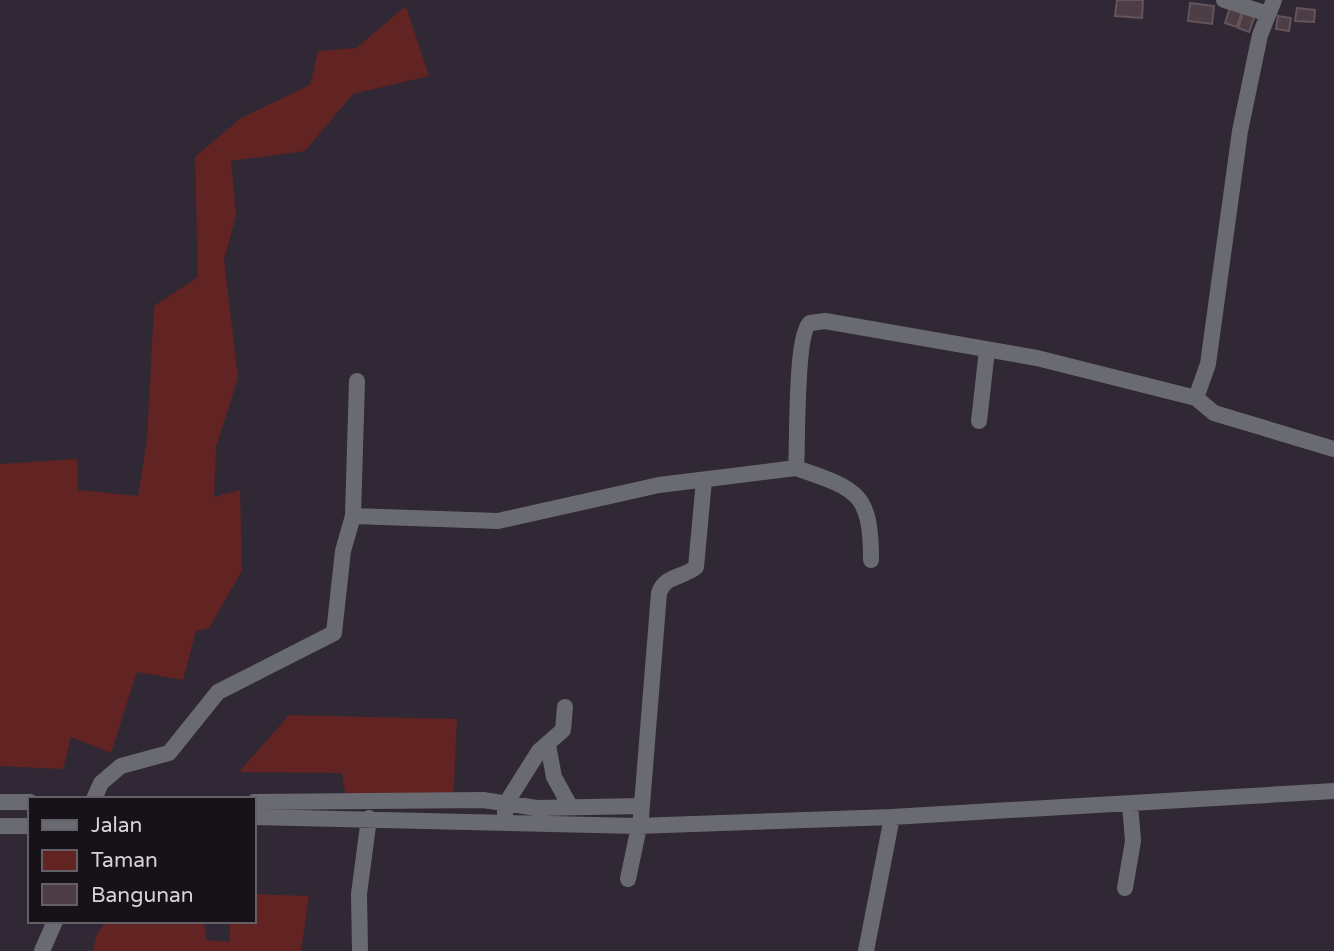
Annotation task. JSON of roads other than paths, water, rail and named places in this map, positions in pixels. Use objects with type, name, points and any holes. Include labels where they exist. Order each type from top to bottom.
[{"type":"street","points":[[1196,398],[1208,364],[1240,131],[1260,35],[1271,7],[1224,0]]},
{"type":"street","points":[[796,468],[803,331],[810,323],[825,321],[1037,358],[1196,398],[1214,413],[1334,449]]},
{"type":"street","points":[[979,421],[987,350]]},
{"type":"street","points":[[95,797],[101,783],[121,766],[169,753],[218,692],[334,633],[343,551],[353,516],[357,381]]},
{"type":"street","points":[[353,516],[498,521],[659,485],[796,468],[850,489],[858,497],[871,523],[871,560]]},
{"type":"street","points":[[628,878],[641,815],[659,593],[662,585],[671,578],[696,568],[704,480]]},
{"type":"street","points":[[505,824],[506,805],[539,751],[563,730],[565,707]]},
{"type":"street","points":[[548,745],[554,777],[570,806]]},
{"type":"street","points":[[256,817],[369,818],[505,824],[641,815],[892,817],[1334,791]]},
{"type":"street","points":[[256,802],[483,800],[506,805],[570,806],[641,815]]},
{"type":"street","points":[[0,802],[28,802]]},
{"type":"street","points":[[1125,888],[1133,841],[1130,804]]},
{"type":"street","points":[[866,951],[892,817]]},
{"type":"street","points":[[360,951],[360,879],[369,818]]},
{"type":"street","points":[[0,826],[28,826]]},
{"type":"street","points":[[42,951],[54,923]]}]
